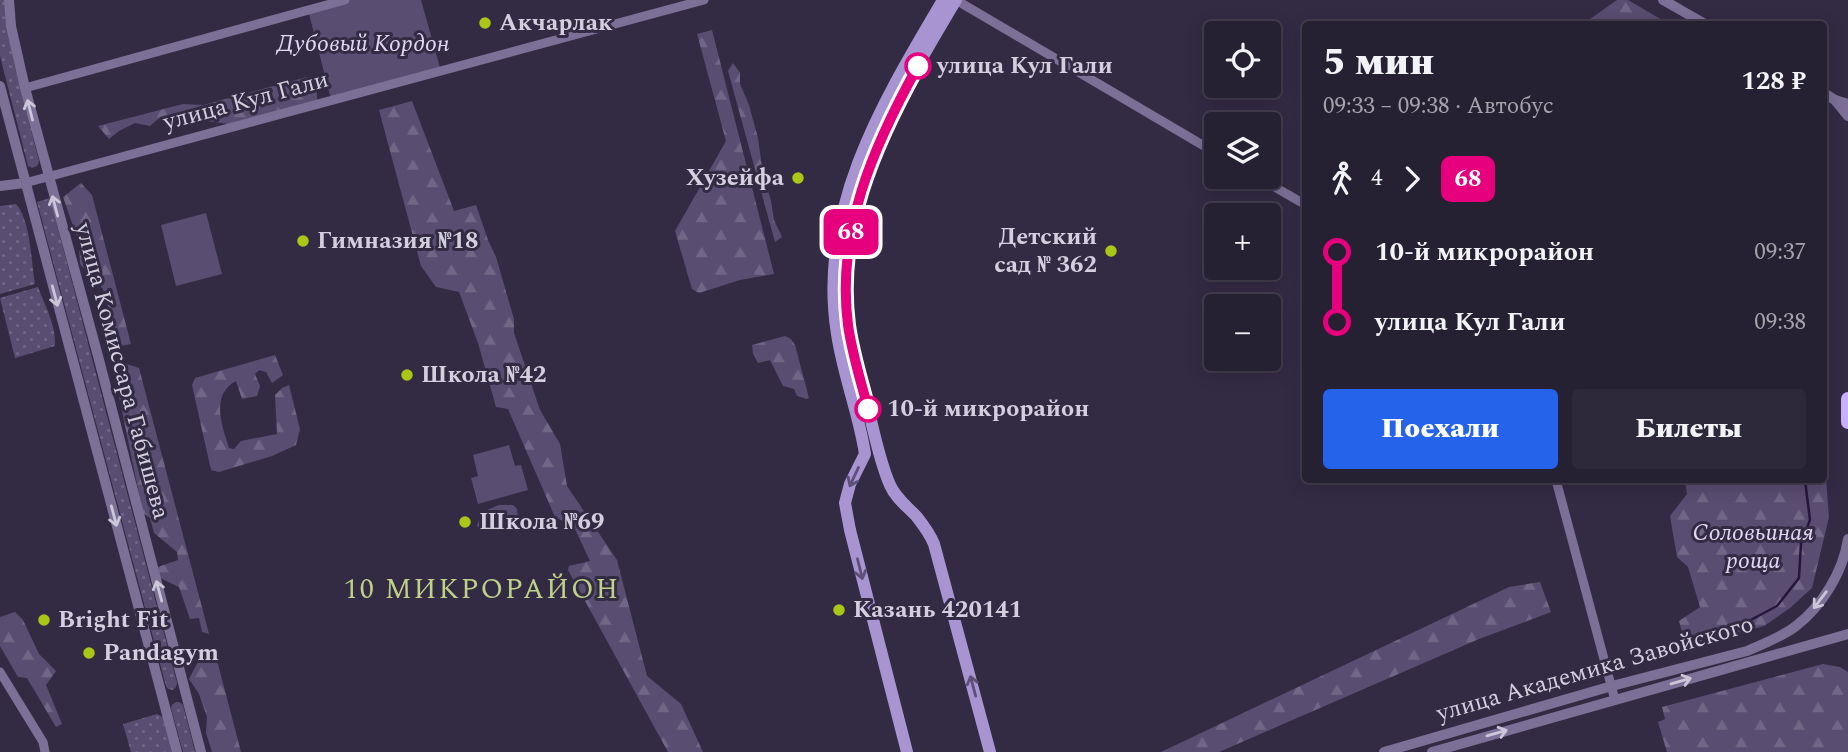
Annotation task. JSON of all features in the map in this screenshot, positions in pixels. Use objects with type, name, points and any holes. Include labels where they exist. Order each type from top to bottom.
[{"type":"main road","points":[[907,752],[845,503],[850,484],[865,452],[837,335],[834,266],[847,194],[862,151],[910,56],[943,0]]},
{"type":"main road","points":[[956,0],[897,104],[874,153],[852,223],[846,285],[848,329],[885,470],[895,495],[926,528],[934,544],[990,752]]},
{"type":"main road","points":[[1848,399],[1848,422]]},
{"type":"main road","points":[[865,452],[881,470],[885,470]]},
{"type":"street","name":"улица Комиссара Габишева","points":[[9,0],[11,26],[24,88],[201,752]]},
{"type":"street","points":[[24,88],[345,0]]},
{"type":"street","name":"улица Кул Гали","points":[[0,186],[47,177],[704,0]]},
{"type":"street","points":[[956,0],[1204,146]]},
{"type":"street","points":[[1664,0],[1701,21]]},
{"type":"street","name":"улица Комиссара Габишева","points":[[0,86],[177,752]]},
{"type":"street","points":[[1827,95],[1848,104]]},
{"type":"street","points":[[1835,100],[1848,116]]},
{"type":"street","points":[[1278,189],[1302,203]]},
{"type":"street","points":[[1557,483],[1615,700]]},
{"type":"street","name":"улица Академика Завойского","points":[[1384,752],[1612,686],[1747,651],[1768,642],[1796,627],[1819,604],[1835,578],[1848,539]]},
{"type":"street","name":"улица Академика Завойского","points":[[1432,752],[1848,634]]},
{"type":"street","points":[[0,672],[43,742],[45,752]]},
{"type":"street","points":[[163,700],[186,694]]},
{"type":"green space","points":[[0,0],[7,0],[14,63],[39,161],[37,166],[32,168],[28,166],[0,56]]},
{"type":"green space","name":"Дубовый Кордон","points":[[345,0],[421,0],[441,71],[331,99],[308,10]]},
{"type":"green space","points":[[1617,0],[1628,0],[1664,21],[1587,21]]},
{"type":"green space","points":[[712,30],[774,274],[740,280],[699,293],[692,289],[675,231],[726,141],[697,34]]},
{"type":"green space","points":[[733,63],[740,73],[740,84],[758,138],[774,220],[782,237],[775,242],[728,71]]},
{"type":"green space","points":[[307,77],[317,88],[317,100],[228,124],[200,120],[183,127],[174,116],[158,119],[150,126],[135,123],[109,139],[98,126],[183,104],[203,105]]},
{"type":"green space","points":[[412,101],[454,211],[476,205],[496,257],[514,319],[514,333],[540,410],[560,444],[567,486],[617,560],[647,676],[681,704],[703,752],[668,752],[568,570],[569,566],[590,561],[574,527],[555,517],[508,409],[496,407],[478,343],[459,292],[436,287],[421,266],[379,110]]},
{"type":"green space","points":[[81,183],[92,195],[131,344],[120,346],[103,289],[80,264],[79,249],[85,246],[84,236],[77,237],[63,197]]},
{"type":"green space","points":[[50,198],[177,683],[173,690],[166,686],[37,202]]},
{"type":"green space","points":[[16,204],[28,231],[35,284],[0,294],[0,206]]},
{"type":"green space","points":[[206,213],[222,274],[176,286],[161,225]]},
{"type":"green space","points":[[38,287],[52,323],[55,346],[15,358],[0,298]]},
{"type":"green space","points":[[785,336],[795,345],[809,398],[807,399],[797,396],[794,389],[783,386],[770,360],[758,363],[753,354],[752,345]]},
{"type":"green space","points":[[275,355],[283,375],[272,383],[266,372],[259,370],[255,374],[260,386],[257,396],[242,399],[236,381],[223,394],[221,421],[229,448],[234,449],[241,441],[277,434],[275,395],[289,385],[300,429],[296,445],[272,456],[219,472],[211,470],[192,385],[195,378]]},
{"type":"green space","points":[[124,363],[139,368],[209,634],[202,632],[199,618],[190,619],[179,587],[160,578],[158,567],[178,560],[177,552],[154,533],[150,518],[143,513],[116,382]]},
{"type":"green space","points":[[509,445],[515,466],[521,465],[528,490],[478,504],[471,478],[478,476],[473,455]]},
{"type":"green space","name":"Соловьиная роща","points":[[1685,483],[1826,483],[1829,517],[1812,588],[1764,626],[1696,645],[1684,640],[1679,621],[1700,607],[1688,567],[1677,557],[1670,516],[1687,494]]},
{"type":"green space","points":[[499,505],[513,505],[517,509],[518,518],[500,527],[480,530],[477,526],[482,512]]},
{"type":"green space","points":[[1540,582],[1551,612],[1479,639],[1219,752],[1161,752],[1509,587]]},
{"type":"green space","points":[[15,612],[23,620],[39,654],[56,671],[46,685],[62,724],[56,727],[27,678],[18,677],[0,646],[0,617]]},
{"type":"green space","points":[[202,654],[218,664],[241,752],[212,752],[206,733],[207,717],[199,694],[189,679]]},
{"type":"green space","points":[[1823,664],[1840,667],[1848,672],[1848,752],[1667,752],[1658,722],[1665,719],[1662,707]]},
{"type":"green space","points":[[176,702],[183,705],[195,752],[183,752],[171,708]]},
{"type":"green space","points":[[157,714],[163,717],[172,752],[131,752],[123,724]]},
{"type":"waterway","points":[[1745,623],[1777,606],[1799,578],[1801,543],[1810,520],[1805,483]]},
{"type":"bus line","name":"68","points":[[868,409],[848,329],[846,285],[852,223],[874,153],[918,66]]},
{"type":"place","name":"Акчарлак","points":[[485,23]]},
{"type":"place","name":"улица Кул Гали","points":[[918,66]]},
{"type":"place","name":"Хузейфа","points":[[798,178]]},
{"type":"place","name":"Гимназия №18","points":[[303,241]]},
{"type":"place","name":"Детский сад № 362","points":[[1111,251]]},
{"type":"place","name":"Школа №42","points":[[407,375]]},
{"type":"place","name":"10-й микрорайон","points":[[868,409]]},
{"type":"place","name":"Школа №69","points":[[465,522]]},
{"type":"place","name":"Казань 420141","points":[[839,610]]},
{"type":"place","name":"Bright Fit","points":[[44,620]]},
{"type":"place","name":"Pandagym","points":[[89,653]]},
{"type":"district","name":"10 МИКРОРАЙОН","points":[[482,589]]}]
